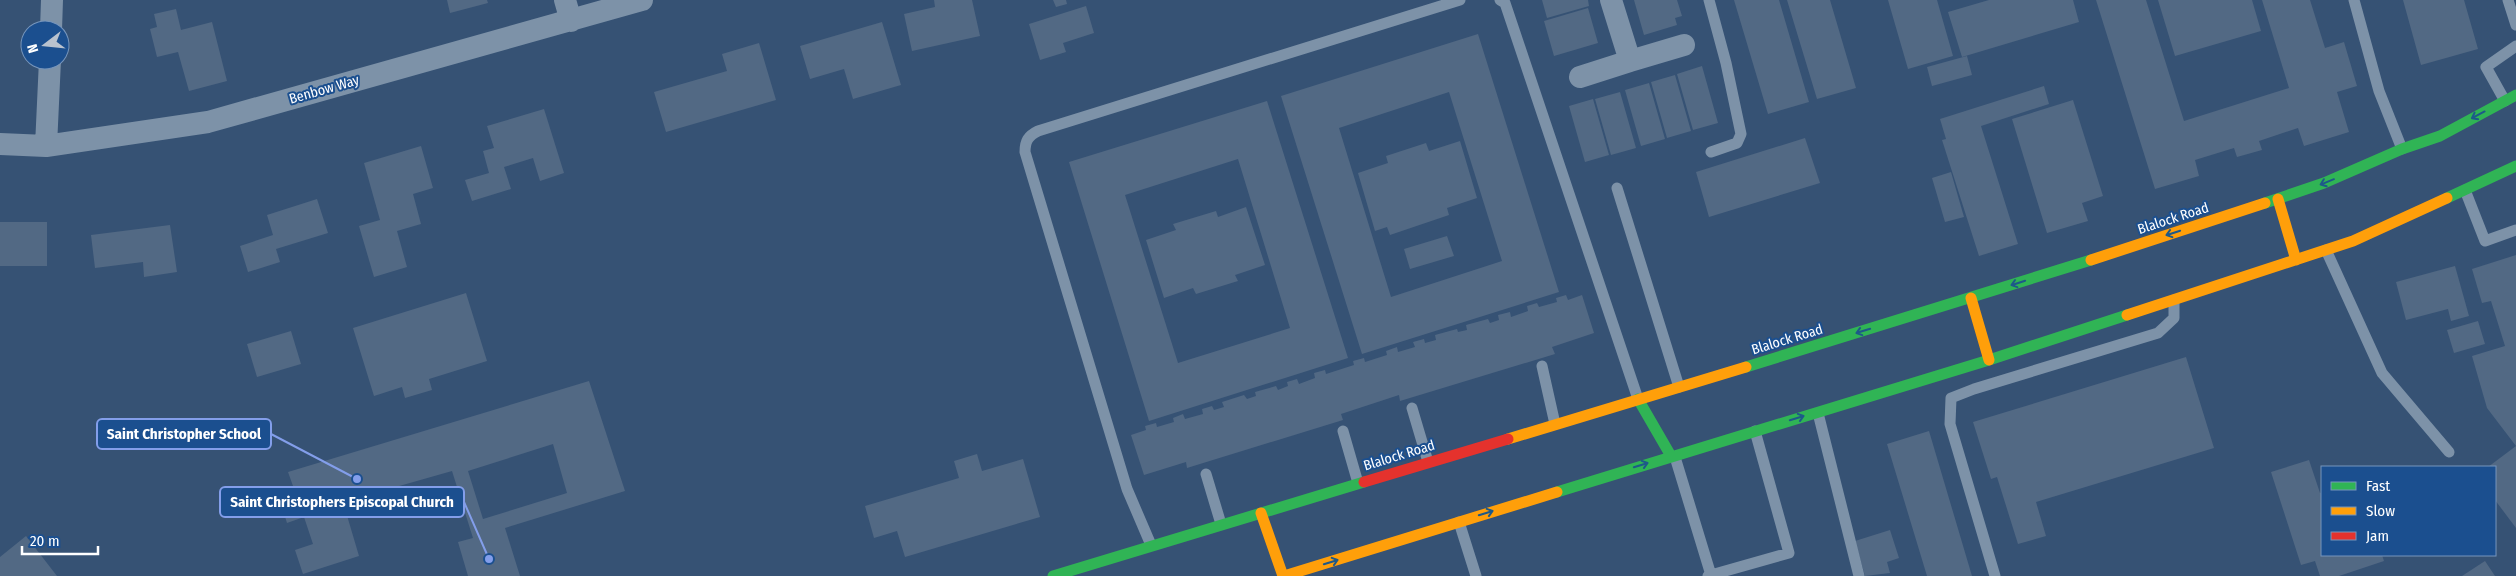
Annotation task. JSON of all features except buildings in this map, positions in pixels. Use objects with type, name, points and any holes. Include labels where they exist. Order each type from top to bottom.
[{"type":"main road","name":"Blalock Road","points":[[1053,576],[1971,298],[2278,199],[2324,183],[2402,149],[2440,136],[2516,95]]},
{"type":"main road","points":[[1260,513],[1283,576],[1989,360],[2354,241],[2516,166]]},
{"type":"main road","points":[[2278,199],[2296,260]]},
{"type":"main road","points":[[1971,298],[1989,360]]},
{"type":"main road","points":[[1638,399],[1672,456]]},
{"type":"street","points":[[51,20],[52,0]]},
{"type":"street","name":"Benbow Way","points":[[0,144],[46,146],[208,122],[568,10],[642,0]]},
{"type":"street","points":[[1611,0],[1630,62]]},
{"type":"street","points":[[1580,77],[1684,45]]},
{"type":"street","points":[[46,146],[50,70]]},
{"type":"lane","points":[[1151,545],[1127,490],[1025,152],[1025,142],[1030,135],[1038,131],[1460,0]]},
{"type":"lane","points":[[1500,0],[1505,3],[1638,399]]},
{"type":"lane","points":[[1709,0],[1726,63],[1741,134],[1737,143],[1710,152]]},
{"type":"lane","points":[[2354,0],[2378,91],[2402,149]]},
{"type":"lane","points":[[2508,0],[2516,25]]},
{"type":"lane","points":[[2505,101],[2486,67],[2516,46]]},
{"type":"lane","points":[[1617,188],[1679,387]]},
{"type":"lane","points":[[2465,190],[2485,241],[2516,230]]},
{"type":"lane","points":[[2326,250],[2382,373],[2449,452]]},
{"type":"lane","points":[[1995,576],[1950,424],[1951,398],[1996,382],[2158,333],[2174,318],[2174,300]]},
{"type":"lane","points":[[1989,360],[1996,382]]},
{"type":"lane","points":[[1542,366],[1555,424]]},
{"type":"lane","points":[[1412,408],[1428,462]]},
{"type":"lane","points":[[1817,412],[1858,576]]},
{"type":"lane","points":[[1672,456],[1710,576],[1789,553],[1755,431]]},
{"type":"lane","points":[[1343,432],[1358,483]]},
{"type":"lane","points":[[1206,474],[1221,524]]},
{"type":"lane","points":[[1459,522],[1476,576]]},
{"type":"traffic: fast","points":[[2265,203],[2324,183],[2402,149],[2440,136],[2516,95]]},
{"type":"traffic: fast","points":[[2447,198],[2516,166]]},
{"type":"traffic: fast","points":[[1746,367],[2091,260]]},
{"type":"traffic: fast","points":[[1557,492],[1989,360],[2127,315]]},
{"type":"traffic: fast","points":[[1638,399],[1671,456]]},
{"type":"traffic: fast","points":[[1053,576],[1364,482]]},
{"type":"traffic: slow","points":[[2127,315],[2353,241],[2447,198]]},
{"type":"traffic: slow","points":[[2278,199],[2296,260]]},
{"type":"traffic: slow","points":[[2091,260],[2265,203]]},
{"type":"traffic: slow","points":[[1971,298],[1989,360]]},
{"type":"traffic: slow","points":[[1508,439],[1746,367]]},
{"type":"traffic: slow","points":[[1284,576],[1557,492]]},
{"type":"traffic: slow","points":[[1261,513],[1283,576]]},
{"type":"traffic: jam","points":[[1364,482],[1508,439]]},
{"type":"place","name":"Saint Christopher School","points":[[357,479]]},
{"type":"place","name":"Saint Christophers Episcopal Church","points":[[489,559]]}]
